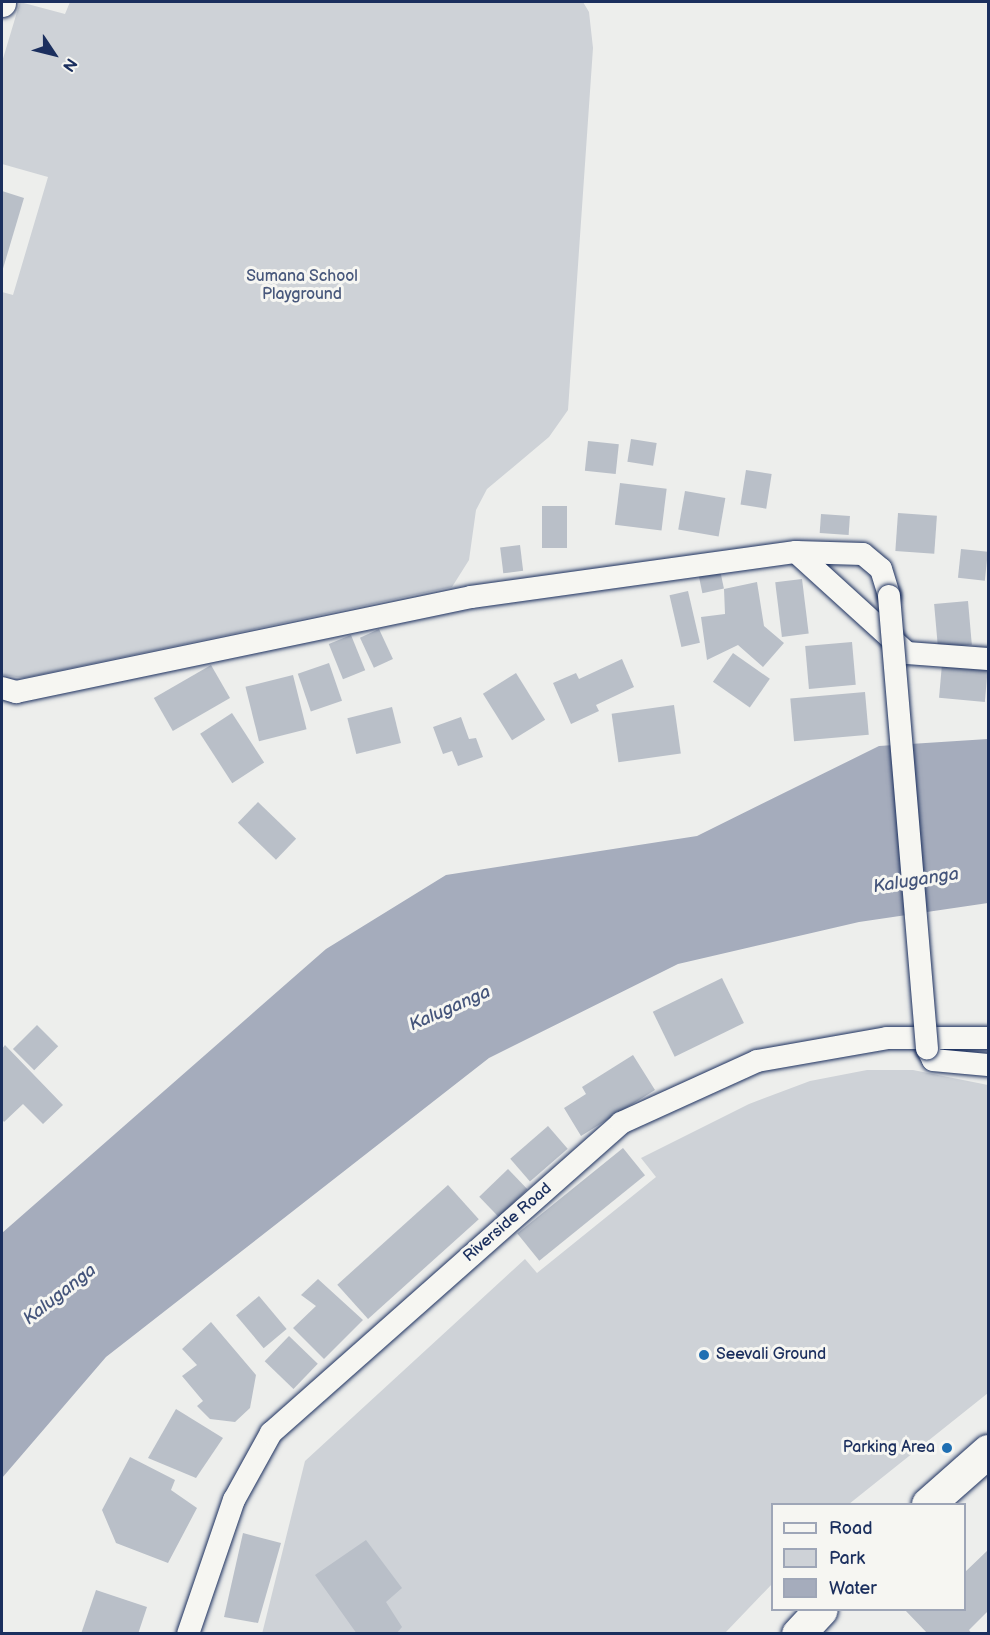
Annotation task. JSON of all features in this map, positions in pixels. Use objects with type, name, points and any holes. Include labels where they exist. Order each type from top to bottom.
[{"type":"main road","points":[[929,1503],[988,1451]]},
{"type":"main road","points":[[798,1634],[819,1611]]},
{"type":"street","points":[[796,552],[907,653],[988,659]]},
{"type":"street","points":[[2,687],[16,692],[471,597],[796,552],[863,554],[881,569],[889,596],[927,1048],[933,1060],[988,1065]]},
{"type":"street","name":"Riverside Road","points":[[188,1634],[234,1500],[271,1433],[621,1124],[756,1061],[888,1038],[988,1038]]},
{"type":"green space","name":"Sumana School Playground","points":[[20,2],[65,14],[70,2],[583,2],[589,12],[593,48],[568,410],[549,437],[487,489],[476,510],[469,560],[452,587],[24,678],[2,675],[2,292],[13,295],[48,177],[2,164],[2,62]]},
{"type":"green space","name":"Seevali Ground","points":[[867,1070],[913,1070],[988,1085],[988,1393],[850,1503],[771,1503],[771,1585],[725,1633],[262,1634],[305,1461],[525,1259],[537,1273],[656,1177],[641,1158],[749,1104],[810,1081]]},
{"type":"water","name":"Kaluganga","points":[[988,739],[988,903],[859,922],[678,964],[489,1058],[106,1357],[2,1478],[2,1233],[326,949],[446,875],[697,836],[879,746]]},
{"type":"building","points":[[2,191],[24,198],[2,272]]},
{"type":"building","points":[[631,439],[657,443],[653,466],[627,462]]},
{"type":"building","points":[[588,441],[619,444],[616,474],[585,471]]},
{"type":"building","points":[[746,470],[772,474],[766,509],[741,505]]},
{"type":"building","points":[[620,483],[667,489],[662,530],[615,525]]},
{"type":"building","points":[[685,491],[725,498],[719,537],[678,529]]},
{"type":"building","points":[[542,506],[567,506],[567,548],[542,548]]},
{"type":"building","points":[[898,513],[937,516],[934,554],[895,551]]},
{"type":"building","points":[[821,514],[850,516],[849,535],[820,533]]},
{"type":"building","points":[[520,545],[523,571],[503,573],[500,547]]},
{"type":"building","points":[[961,549],[988,552],[985,581],[958,578]]},
{"type":"building","points":[[720,570],[724,589],[702,593],[698,575]]},
{"type":"building","points":[[802,579],[809,634],[782,637],[775,582]]},
{"type":"building","points":[[757,582],[764,626],[784,643],[763,667],[738,645],[707,660],[701,617],[725,614],[724,589]]},
{"type":"building","points":[[688,591],[700,643],[681,647],[669,595]]},
{"type":"building","points":[[968,601],[972,645],[938,648],[934,604]]},
{"type":"building","points":[[379,629],[393,659],[374,668],[360,638]]},
{"type":"building","points":[[351,635],[365,670],[343,679],[329,644]]},
{"type":"building","points":[[852,642],[856,685],[809,689],[805,646]]},
{"type":"building","points":[[733,653],[770,679],[750,707],[713,682]]},
{"type":"building","points":[[622,659],[634,687],[596,705],[599,711],[571,724],[553,683],[576,673],[579,679]]},
{"type":"building","points":[[329,663],[342,701],[311,712],[298,674]]},
{"type":"building","points":[[942,664],[988,668],[985,702],[939,698]]},
{"type":"building","points":[[211,665],[230,698],[173,731],[154,698]]},
{"type":"building","points":[[516,673],[545,720],[512,740],[483,694]]},
{"type":"building","points":[[293,675],[307,729],[259,741],[245,687]]},
{"type":"building","points":[[865,692],[869,735],[794,741],[790,699]]},
{"type":"building","points":[[674,705],[681,754],[618,762],[612,714]]},
{"type":"building","points":[[392,707],[401,743],[356,754],[347,718]]},
{"type":"building","points":[[232,713],[264,762],[232,783],[200,734]]},
{"type":"building","points":[[461,717],[469,739],[476,738],[483,757],[458,766],[452,751],[443,754],[433,727]]},
{"type":"building","points":[[258,802],[296,839],[276,860],[238,823]]},
{"type":"building","points":[[722,978],[744,1023],[675,1057],[653,1012]]},
{"type":"building","points":[[37,1025],[58,1046],[34,1070],[13,1049]]},
{"type":"building","points":[[5,1045],[63,1105],[43,1124],[23,1104],[4,1122],[2,1119],[2,1049]]},
{"type":"building","points":[[633,1055],[655,1090],[581,1136],[564,1108],[586,1094],[582,1087]]},
{"type":"building","points":[[548,1126],[568,1149],[530,1181],[510,1159]]},
{"type":"building","points":[[623,1148],[645,1175],[539,1261],[517,1234]]},
{"type":"building","points":[[508,1169],[527,1189],[499,1217],[479,1197]]},
{"type":"building","points":[[448,1185],[479,1219],[368,1319],[337,1285]]},
{"type":"building","points":[[318,1279],[363,1320],[324,1359],[293,1328],[316,1306],[301,1295]]},
{"type":"building","points":[[259,1296],[287,1329],[264,1348],[236,1315]]},
{"type":"building","points":[[211,1322],[256,1375],[250,1408],[235,1422],[210,1419],[197,1406],[203,1401],[182,1376],[197,1365],[182,1349]]},
{"type":"building","points":[[289,1336],[318,1364],[293,1389],[265,1361]]},
{"type":"building","points":[[176,1409],[223,1438],[196,1478],[148,1458]]},
{"type":"building","points":[[130,1457],[175,1480],[171,1490],[197,1508],[168,1563],[116,1543],[102,1510]]},
{"type":"building","points":[[243,1533],[281,1543],[258,1623],[224,1617]]},
{"type":"building","points":[[366,1540],[402,1588],[386,1602],[402,1627],[396,1634],[357,1634],[315,1575]]},
{"type":"building","points":[[988,1550],[988,1611],[969,1630],[972,1634],[928,1634],[906,1611],[966,1611],[966,1571]]},
{"type":"building","points":[[96,1590],[147,1607],[138,1634],[81,1634]]},
{"type":"place","name":"Seevali Ground","points":[[704,1355]]},
{"type":"place","name":"Parking Area","points":[[947,1448]]}]
